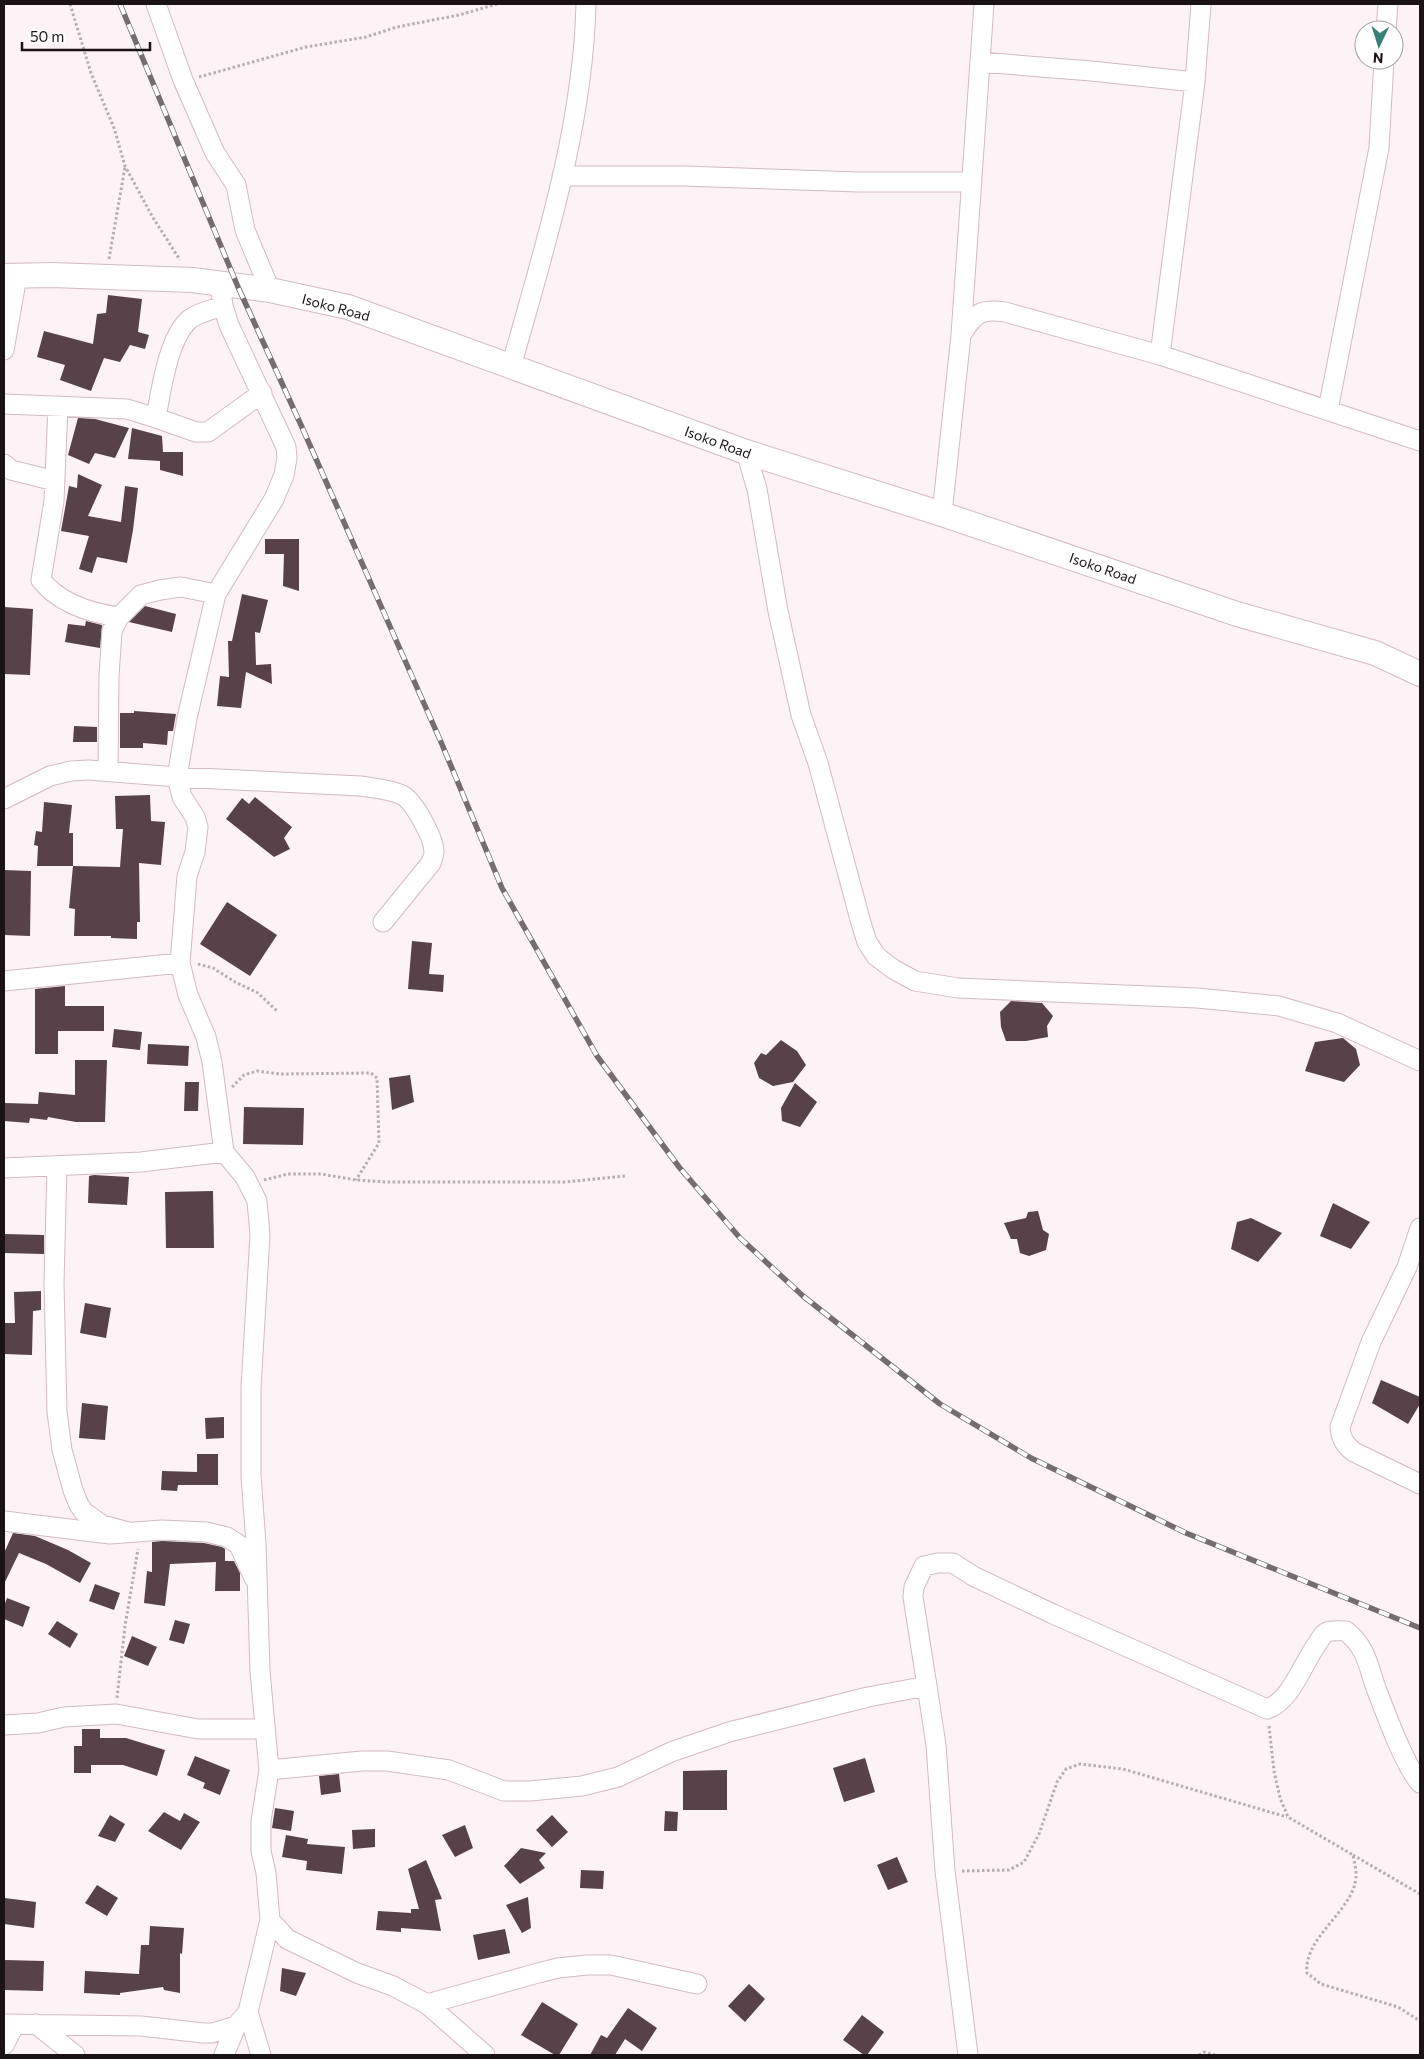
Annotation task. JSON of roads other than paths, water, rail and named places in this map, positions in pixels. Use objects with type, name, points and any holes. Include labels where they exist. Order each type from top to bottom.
[{"type":"street","points":[[156,4],[184,82],[215,154],[236,185],[245,230],[270,290]]},
{"type":"street","points":[[510,367],[562,176],[577,101],[585,35],[586,4]]},
{"type":"street","points":[[942,514],[961,335],[984,4]]},
{"type":"street","points":[[1160,355],[1195,82],[1201,4]]},
{"type":"street","points":[[1387,20],[1388,4]]},
{"type":"street","points":[[980,62],[1091,70],[1195,82]]},
{"type":"street","points":[[1328,410],[1379,148],[1383,70]]},
{"type":"street","points":[[562,176],[684,176],[858,182],[972,182]]},
{"type":"street","points":[[4,350],[10,276]]},
{"type":"street","name":"Isoko Road","points":[[10,276],[192,280],[221,295],[270,290],[348,307],[746,452],[942,514],[1237,614],[1375,653],[1420,674]]},
{"type":"street","points":[[156,418],[162,386],[177,337],[191,319],[221,295],[229,325],[286,447],[287,458],[284,475],[274,499],[216,594],[187,718],[177,777],[182,797],[195,817],[198,827],[195,852],[186,876],[180,963],[188,995],[206,1037],[212,1062],[224,1152],[238,1167],[249,1184],[256,1201],[260,1235],[251,1388],[251,1475],[260,1671],[269,1770],[261,1821],[261,1851],[266,1873],[270,1920],[242,2019],[224,2055]]},
{"type":"street","points":[[961,335],[973,318],[980,312],[992,310],[1032,319],[1160,355],[1420,441]]},
{"type":"street","points":[[4,404],[127,409],[196,432],[208,432],[262,393]]},
{"type":"street","points":[[58,406],[52,525],[41,580],[48,589],[71,603],[97,614],[119,618]]},
{"type":"street","points":[[746,452],[758,489],[778,610],[801,715],[818,764],[867,942],[876,956],[893,969],[914,981],[958,988],[1197,998],[1280,1006],[1337,1023],[1420,1061]]},
{"type":"street","points":[[4,464],[11,470],[55,481]]},
{"type":"street","points":[[108,771],[112,631],[119,618],[141,595],[160,590],[181,587],[216,594]]},
{"type":"street","points":[[4,799],[57,774],[89,770],[177,777],[360,786],[384,790],[403,796],[413,805],[431,839],[434,852],[431,863],[383,922]]},
{"type":"street","points":[[4,981],[180,963]]},
{"type":"street","points":[[4,1168],[141,1162],[224,1152]]},
{"type":"street","points":[[57,1166],[54,1284],[57,1412],[62,1450],[76,1497],[84,1512],[102,1525],[128,1532]]},
{"type":"street","points":[[1420,1228],[1413,1271],[1371,1342],[1340,1427],[1341,1437],[1354,1452],[1420,1484]]},
{"type":"street","points":[[4,1521],[110,1534],[183,1530],[206,1532],[227,1537],[239,1545],[257,1586]]},
{"type":"street","points":[[968,2055],[945,1871],[936,1745],[913,1597],[914,1587],[924,1566],[938,1563],[953,1563],[974,1576],[1053,1614],[1267,1709],[1276,1706],[1285,1699],[1307,1658],[1322,1636],[1328,1632],[1346,1631],[1362,1649],[1370,1665],[1375,1687],[1396,1737],[1420,1783]]},
{"type":"street","points":[[269,1770],[362,1760],[387,1761],[449,1770],[504,1791],[530,1791],[582,1786],[618,1777],[671,1752],[729,1732],[868,1697],[927,1686]]},
{"type":"street","points":[[6,1728],[64,1717],[116,1714],[198,1729],[266,1729]]},
{"type":"street","points":[[270,1920],[287,1939],[356,1973],[393,1986],[427,2004],[475,2052]]},
{"type":"street","points":[[427,2004],[558,1968],[587,1965],[611,1966],[697,1984]]},
{"type":"street","points":[[4,2045],[10,2024],[141,2026],[212,2033],[242,2019]]},
{"type":"street","points":[[242,2019],[261,2055]]},
{"type":"street","points":[[36,2024],[75,2055]]},
{"type":"railway","points":[[120,4],[238,287],[441,742],[502,888],[597,1056],[679,1167],[740,1238],[803,1296],[940,1404],[1031,1458],[1186,1533],[1420,1628]]}]
